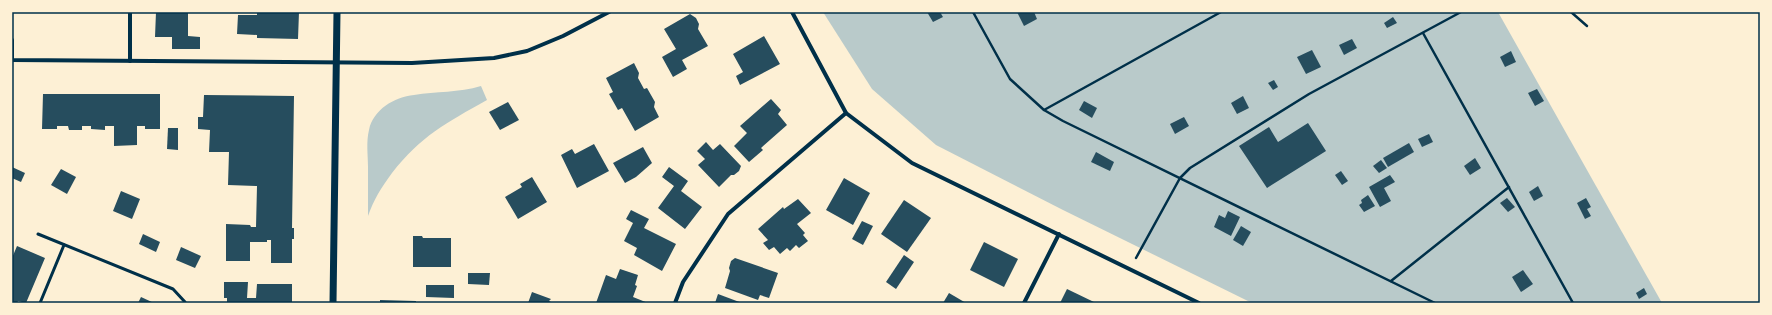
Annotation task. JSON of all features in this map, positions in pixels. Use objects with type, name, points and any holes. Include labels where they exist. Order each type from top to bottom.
[{"type":"street","points":[[130,12],[130,61]]},
{"type":"street","points":[[333,303],[337,12]]},
{"type":"street","points":[[12,40],[12,60],[412,63],[494,58],[527,51],[563,36],[609,12]]},
{"type":"street","points":[[792,12],[846,113],[912,163],[1199,303]]},
{"type":"street","points":[[675,303],[683,282],[728,214],[846,113]]},
{"type":"street","points":[[1024,303],[1059,234]]},
{"type":"lane","points":[[38,234],[173,290],[185,302],[184,303]]},
{"type":"lane","points":[[40,303],[64,245]]},
{"type":"path","points":[[973,12],[1010,79],[1044,110],[1063,121],[1435,303]]},
{"type":"path","points":[[1044,110],[1221,12]]},
{"type":"path","points":[[1130,269],[1180,178],[1190,168],[1309,94],[1461,12]]},
{"type":"path","points":[[1571,12],[1587,26]]},
{"type":"path","points":[[1422,32],[1573,303]]},
{"type":"path","points":[[1391,281],[1509,187]]},
{"type":"shaded area","points":[[823,12],[1498,12],[1662,303],[1252,303],[1063,210],[936,145],[872,89]]},
{"type":"shaded area","points":[[481,86],[487,100],[447,123],[413,149],[384,184],[375,199],[368,216],[368,139],[371,123],[375,116],[392,102],[406,96],[464,90]]},
{"type":"building","points":[[156,12],[188,12],[188,36],[200,37],[200,49],[172,49],[172,37],[155,37]]},
{"type":"building","points":[[257,12],[299,12],[298,39],[257,38],[257,35],[237,34],[238,15],[257,15]]},
{"type":"building","points":[[927,12],[940,12],[943,17],[933,22]]},
{"type":"building","points":[[1017,12],[1034,12],[1037,19],[1024,26]]},
{"type":"building","points":[[690,14],[696,18],[699,24],[698,29],[708,46],[682,60],[687,69],[673,77],[662,57],[676,49],[664,29]]},
{"type":"building","points":[[1393,17],[1397,23],[1387,28],[1384,23]]},
{"type":"building","points":[[764,36],[780,64],[740,85],[736,76],[743,72],[733,54]]},
{"type":"building","points":[[1352,39],[1357,48],[1344,55],[1339,45]]},
{"type":"building","points":[[1312,50],[1321,67],[1306,74],[1297,57]]},
{"type":"building","points":[[1511,51],[1516,62],[1505,67],[1500,57]]},
{"type":"building","points":[[634,63],[639,73],[638,78],[644,89],[647,88],[655,102],[654,107],[659,117],[635,131],[622,108],[618,110],[609,94],[613,92],[606,78]]},
{"type":"building","points":[[1274,80],[1278,87],[1273,90],[1268,83]]},
{"type":"building","points":[[1537,89],[1544,101],[1535,106],[1528,93]]},
{"type":"building","points":[[43,94],[160,94],[160,129],[145,129],[145,126],[137,126],[137,145],[114,146],[114,126],[105,126],[105,130],[91,129],[91,126],[82,126],[82,130],[69,130],[68,126],[57,126],[57,129],[42,129]]},
{"type":"building","points":[[204,95],[294,96],[292,228],[294,228],[294,239],[292,239],[292,263],[271,263],[271,240],[267,240],[267,242],[250,242],[250,261],[226,261],[226,224],[250,225],[251,227],[256,227],[257,186],[228,185],[229,152],[209,152],[210,130],[198,129],[198,117],[203,117]]},
{"type":"building","points":[[1243,96],[1249,108],[1237,114],[1231,103]]},
{"type":"building","points":[[771,99],[781,110],[778,114],[787,125],[761,148],[763,150],[749,162],[734,146],[747,133],[740,126]]},
{"type":"building","points":[[1084,101],[1097,108],[1092,118],[1079,110]]},
{"type":"building","points":[[508,102],[519,120],[500,130],[489,112]]},
{"type":"building","points":[[1184,117],[1189,126],[1175,134],[1170,124]]},
{"type":"building","points":[[1308,123],[1326,151],[1267,188],[1239,146],[1269,127],[1278,142]]},
{"type":"building","points":[[168,128],[178,128],[178,150],[167,149]]},
{"type":"building","points":[[1429,134],[1433,142],[1422,147],[1418,139]]},
{"type":"building","points":[[706,142],[713,150],[720,144],[741,166],[739,171],[734,175],[731,175],[719,187],[698,165],[705,159],[697,151]]},
{"type":"building","points":[[1409,143],[1414,152],[1388,167],[1383,158]]},
{"type":"building","points":[[594,144],[609,171],[577,188],[561,155],[572,149],[575,154]]},
{"type":"building","points":[[643,147],[652,163],[636,177],[625,183],[613,163]]},
{"type":"building","points":[[1096,152],[1114,162],[1110,171],[1091,162]]},
{"type":"building","points":[[1475,158],[1481,168],[1470,175],[1464,166]]},
{"type":"building","points":[[1381,160],[1387,168],[1379,173],[1373,166]]},
{"type":"building","points":[[12,167],[25,173],[21,182],[12,178]]},
{"type":"building","points":[[669,167],[688,181],[681,191],[702,207],[685,229],[658,208],[674,186],[662,177]]},
{"type":"building","points":[[61,169],[76,177],[67,194],[51,185]]},
{"type":"building","points":[[1341,171],[1348,181],[1342,185],[1335,175]]},
{"type":"building","points":[[1390,175],[1395,182],[1384,188],[1391,201],[1380,207],[1369,187]]},
{"type":"building","points":[[532,177],[547,202],[518,219],[505,197],[522,187],[520,184]]},
{"type":"building","points":[[844,178],[870,193],[853,225],[826,210]]},
{"type":"building","points":[[1538,186],[1543,196],[1534,201],[1529,192]]},
{"type":"building","points":[[121,191],[140,199],[132,219],[113,211]]},
{"type":"building","points":[[1368,195],[1375,206],[1364,212],[1359,205],[1362,203],[1361,200]]},
{"type":"building","points":[[1507,198],[1515,207],[1508,212],[1500,203]]},
{"type":"building","points":[[1586,198],[1591,207],[1587,209],[1591,216],[1585,219],[1577,203]]},
{"type":"building","points":[[798,199],[811,213],[797,224],[805,233],[803,235],[808,241],[799,248],[796,245],[790,251],[787,248],[780,254],[774,247],[769,250],[763,243],[768,240],[758,229],[783,207],[784,209]]},
{"type":"building","points":[[904,200],[931,218],[907,252],[881,234]]},
{"type":"building","points":[[631,210],[649,219],[644,228],[676,244],[662,271],[634,255],[637,248],[624,241],[633,223],[626,219]]},
{"type":"building","points":[[1228,211],[1240,217],[1231,236],[1214,227],[1219,215],[1225,218]]},
{"type":"building","points":[[862,221],[873,226],[863,245],[852,239]]},
{"type":"building","points":[[1241,226],[1251,232],[1243,246],[1233,240]]},
{"type":"building","points":[[143,234],[160,242],[156,252],[139,244]]},
{"type":"building","points":[[413,236],[422,236],[423,238],[451,238],[451,267],[413,267]]},
{"type":"building","points":[[984,242],[1018,259],[1004,287],[970,270]]},
{"type":"building","points":[[17,246],[45,258],[26,303],[18,301],[17,303],[12,303],[12,258]]},
{"type":"building","points":[[181,247],[201,256],[195,268],[176,260]]},
{"type":"building","points":[[904,255],[914,262],[896,289],[886,282]]},
{"type":"building","points":[[735,258],[778,273],[769,298],[760,295],[758,300],[725,288],[731,261]]},
{"type":"building","points":[[620,269],[638,275],[635,285],[637,286],[633,297],[648,303],[596,303],[606,275],[616,279]]},
{"type":"building","points":[[1523,270],[1533,284],[1521,292],[1512,277]]},
{"type":"building","points":[[468,273],[490,273],[489,285],[468,284]]},
{"type":"building","points":[[224,282],[248,282],[247,298],[256,298],[257,284],[292,284],[292,303],[227,303],[227,298],[224,298]]},
{"type":"building","points":[[426,285],[454,285],[454,298],[426,297]]},
{"type":"building","points":[[1644,288],[1647,294],[1639,299],[1636,293]]},
{"type":"building","points":[[1067,289],[1096,303],[1060,303]]},
{"type":"building","points":[[532,292],[551,299],[549,301],[553,303],[528,303]]},
{"type":"building","points":[[949,293],[966,303],[943,303]]},
{"type":"building","points":[[718,294],[742,303],[715,303]]},
{"type":"building","points":[[141,297],[154,303],[138,303]]},
{"type":"building","points":[[380,300],[416,301],[416,303],[380,303]]}]
